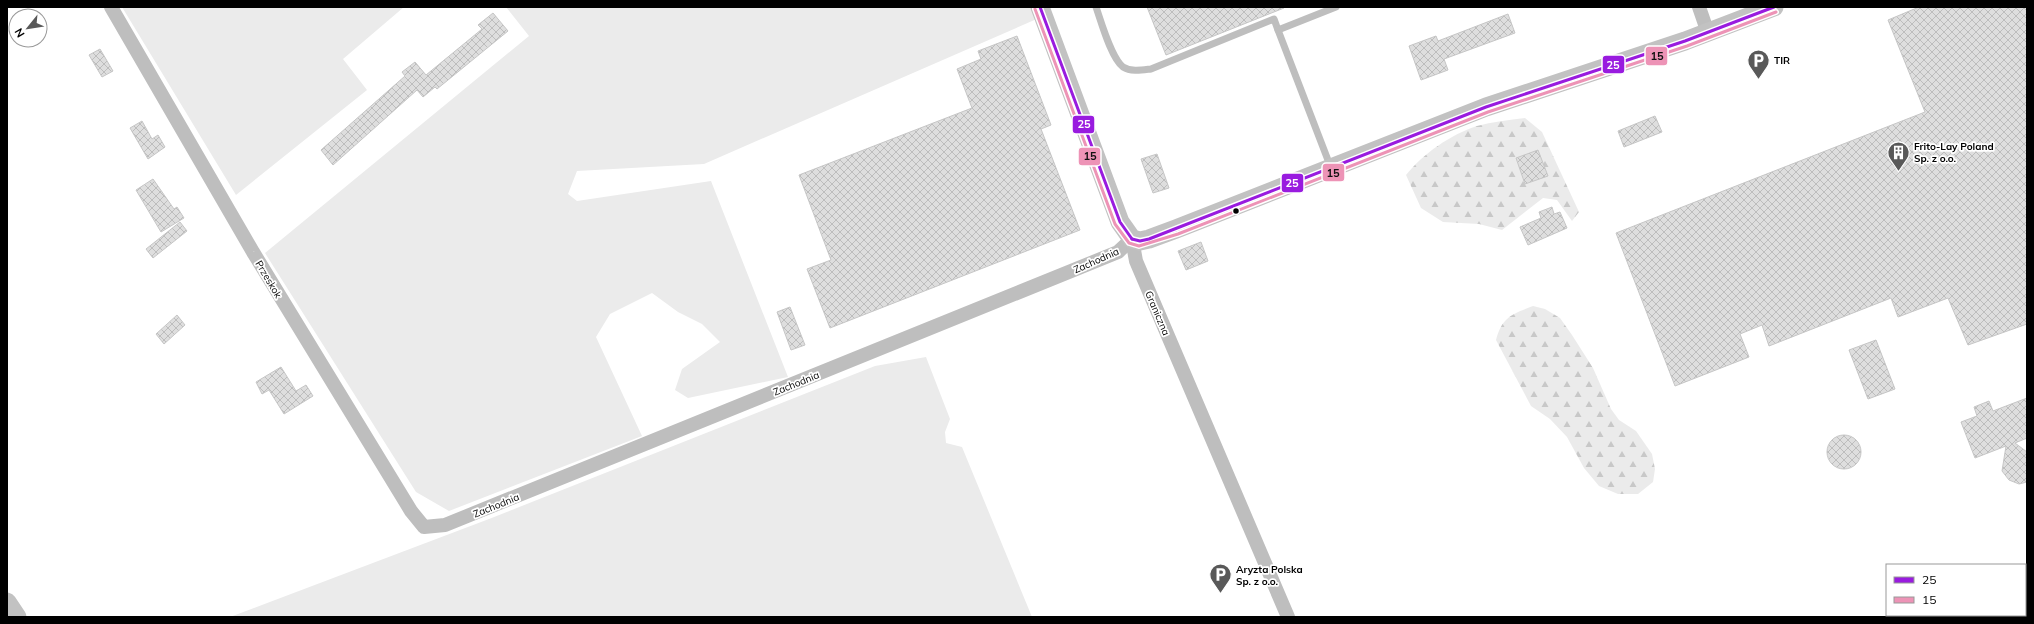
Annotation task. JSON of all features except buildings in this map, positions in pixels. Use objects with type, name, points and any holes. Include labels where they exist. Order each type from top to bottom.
[{"type":"street","name":"Przeskok","points":[[111,7],[253,252],[411,511],[424,527],[445,526]]},
{"type":"street","name":"Graniczna","points":[[1040,7],[1120,222],[1132,240],[1136,261],[1288,617]]},
{"type":"street","points":[[1699,7],[1708,33]]},
{"type":"street","points":[[1132,240],[1140,241],[1149,239],[1486,107],[1708,33],[1774,7]]},
{"type":"street","name":"Zachodnia","points":[[445,526],[1118,252],[1132,240]]},
{"type":"street","points":[[7,602],[17,617]]},
{"type":"lane","points":[[1096,7],[1114,55],[1123,67],[1134,71],[1151,69],[1274,19],[1331,168]]},
{"type":"lane","points":[[1278,30],[1336,7]]},
{"type":"green space","points":[[122,7],[404,7],[343,59],[367,90],[236,195]]},
{"type":"green space","points":[[506,7],[1034,7],[1039,18],[704,164],[577,171],[568,194],[577,201],[711,181],[788,377],[688,398],[675,390],[682,369],[720,342],[702,324],[678,312],[652,293],[610,314],[596,337],[642,436],[449,511],[416,492],[265,253],[529,36]]},
{"type":"green space","points":[[1525,118],[1542,132],[1579,212],[1572,221],[1557,200],[1543,198],[1502,230],[1479,224],[1443,222],[1421,208],[1406,175],[1429,152],[1457,134],[1477,126]]},
{"type":"green space","points":[[1533,306],[1545,309],[1560,318],[1593,368],[1611,409],[1619,420],[1636,431],[1652,454],[1655,469],[1653,482],[1638,494],[1618,494],[1599,486],[1584,468],[1567,437],[1550,419],[1531,406],[1496,340],[1501,326],[1509,317],[1519,311]]},
{"type":"green space","points":[[926,357],[950,419],[945,432],[946,443],[962,447],[1032,617],[230,617],[489,519],[875,366]]},
{"type":"transit line","name":"25","points":[[1040,7],[1120,222],[1132,239]]},
{"type":"transit line","name":"25","points":[[1132,239],[1140,241],[1149,239],[1486,107],[1685,41],[1774,7]]},
{"type":"transit line","name":"15","points":[[1035,9],[1115,224],[1129,243],[1139,246],[1178,234],[1488,112],[1687,46],[1776,12]]},
{"type":"place","name":"TIR","points":[[1758,80]]},
{"type":"place","name":"Frito-Lay Poland Sp. z o.o.","points":[[1899,172]]},
{"type":"place","name":"Aryzta Polska Sp. z o.o.","points":[[1221,594]]}]
